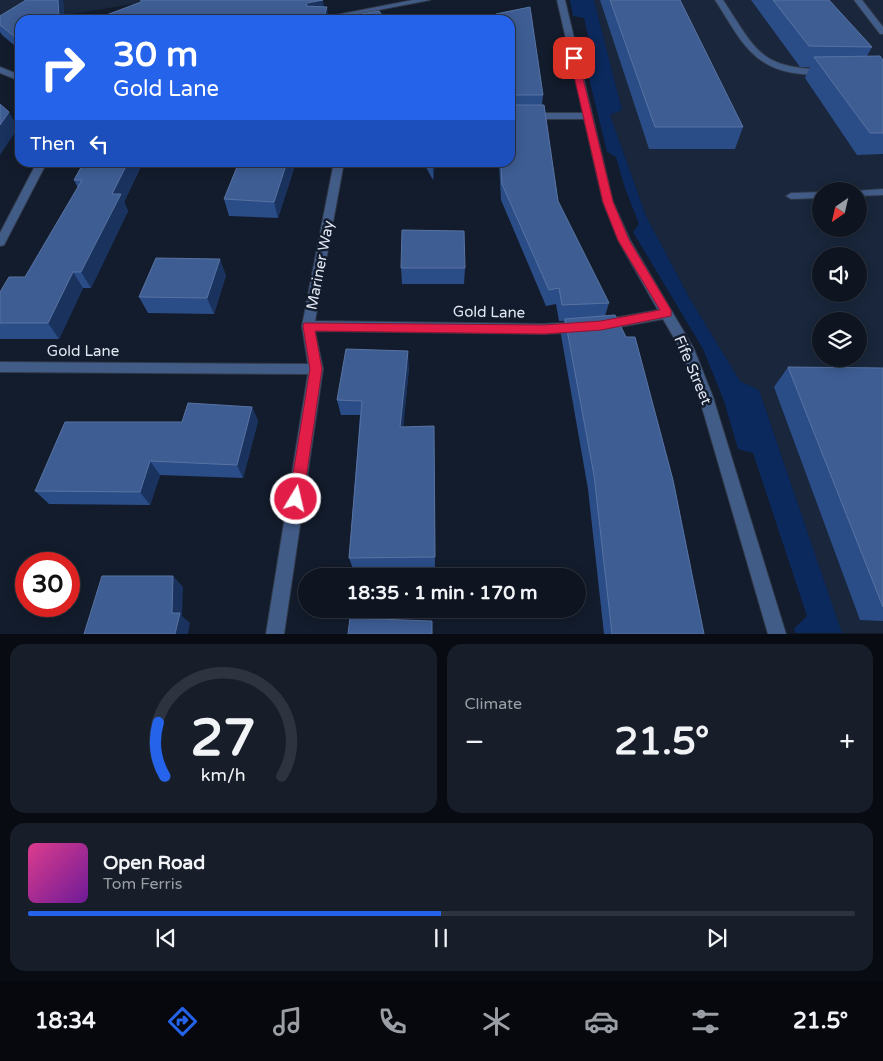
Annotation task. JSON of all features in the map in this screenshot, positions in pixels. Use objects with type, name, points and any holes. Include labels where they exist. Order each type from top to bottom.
[{"type":"street","points":[[342,15],[426,0]]},
{"type":"street","name":"Fife Street","points":[[561,0],[608,202],[624,240],[687,349],[706,397],[776,634]]},
{"type":"street","points":[[719,0],[760,58],[782,67],[806,72],[835,72]]},
{"type":"street","points":[[858,0],[883,32]]},
{"type":"street","points":[[0,70],[15,76]]},
{"type":"street","points":[[515,116],[587,116]]},
{"type":"street","points":[[0,242],[40,167]]},
{"type":"street","name":"Mariner Way","points":[[275,634],[316,369],[308,326],[338,167]]},
{"type":"street","points":[[868,193],[883,192]]},
{"type":"street","points":[[791,196],[812,195]]},
{"type":"street","points":[[0,222],[12,222]]},
{"type":"street","name":"Gold Lane","points":[[308,326],[544,330],[601,326],[667,313]]},
{"type":"street","name":"Gold Lane","points":[[0,367],[316,369]]},
{"type":"shaded area","points":[[0,0],[157,0],[66,15],[15,15],[15,22],[0,26]]},
{"type":"shaded area","points":[[570,0],[594,0],[622,110],[610,115],[646,216],[690,299],[740,381],[759,390],[842,633],[796,633],[794,629],[807,616],[753,453],[738,449],[724,401],[703,349],[633,232],[639,224],[625,188],[616,157],[607,152],[586,66],[594,63],[584,18],[573,16]]},
{"type":"shaded area","points":[[594,0],[883,0],[883,633],[842,633],[759,390],[740,381],[690,299],[646,216],[610,115],[622,110]]},
{"type":"building","points":[[26,0],[58,0],[59,15],[15,15],[15,37],[0,25],[0,16]]},
{"type":"building","points":[[141,0],[323,0],[307,3],[306,6],[327,7],[325,15],[106,15],[141,2]]},
{"type":"building","points":[[610,0],[680,0],[743,127],[655,127]]},
{"type":"building","points":[[773,0],[829,0],[872,47],[809,46]]},
{"type":"building","points":[[530,7],[543,95],[515,95],[515,15],[496,14]]},
{"type":"building","points":[[379,11],[382,15],[356,15]]},
{"type":"building","points":[[880,56],[883,60],[883,133],[870,133],[814,57]]},
{"type":"building","points":[[0,104],[9,112],[0,125]]},
{"type":"building","points":[[515,105],[544,105],[558,201],[609,303],[562,305],[559,288],[549,290],[502,184],[501,167],[515,167]]},
{"type":"building","points":[[81,167],[126,167],[112,194],[121,194],[81,272],[73,272],[48,323],[0,323],[0,292],[9,277],[25,277],[82,180],[74,180]]},
{"type":"building","points":[[237,167],[285,167],[274,202],[224,199]]},
{"type":"building","points":[[402,230],[464,231],[465,268],[401,268]]},
{"type":"building","points":[[156,258],[220,259],[207,298],[139,297]]},
{"type":"building","points":[[615,315],[626,337],[635,337],[673,480],[704,634],[612,634],[594,475],[565,319]]},
{"type":"building","points":[[346,349],[408,351],[400,427],[434,426],[435,557],[349,558],[362,401],[337,400]]},
{"type":"building","points":[[788,367],[883,368],[883,607]]},
{"type":"building","points":[[188,403],[252,407],[237,465],[150,461],[140,492],[35,491],[65,422],[182,422]]},
{"type":"building","points":[[102,576],[173,576],[172,613],[180,613],[175,634],[84,634]]},
{"type":"building","points":[[350,618],[432,621],[432,634],[348,634]]},
{"type":"route","points":[[296,499],[316,369],[308,326],[544,330],[601,326],[667,313],[624,240],[608,202],[574,58]]}]
